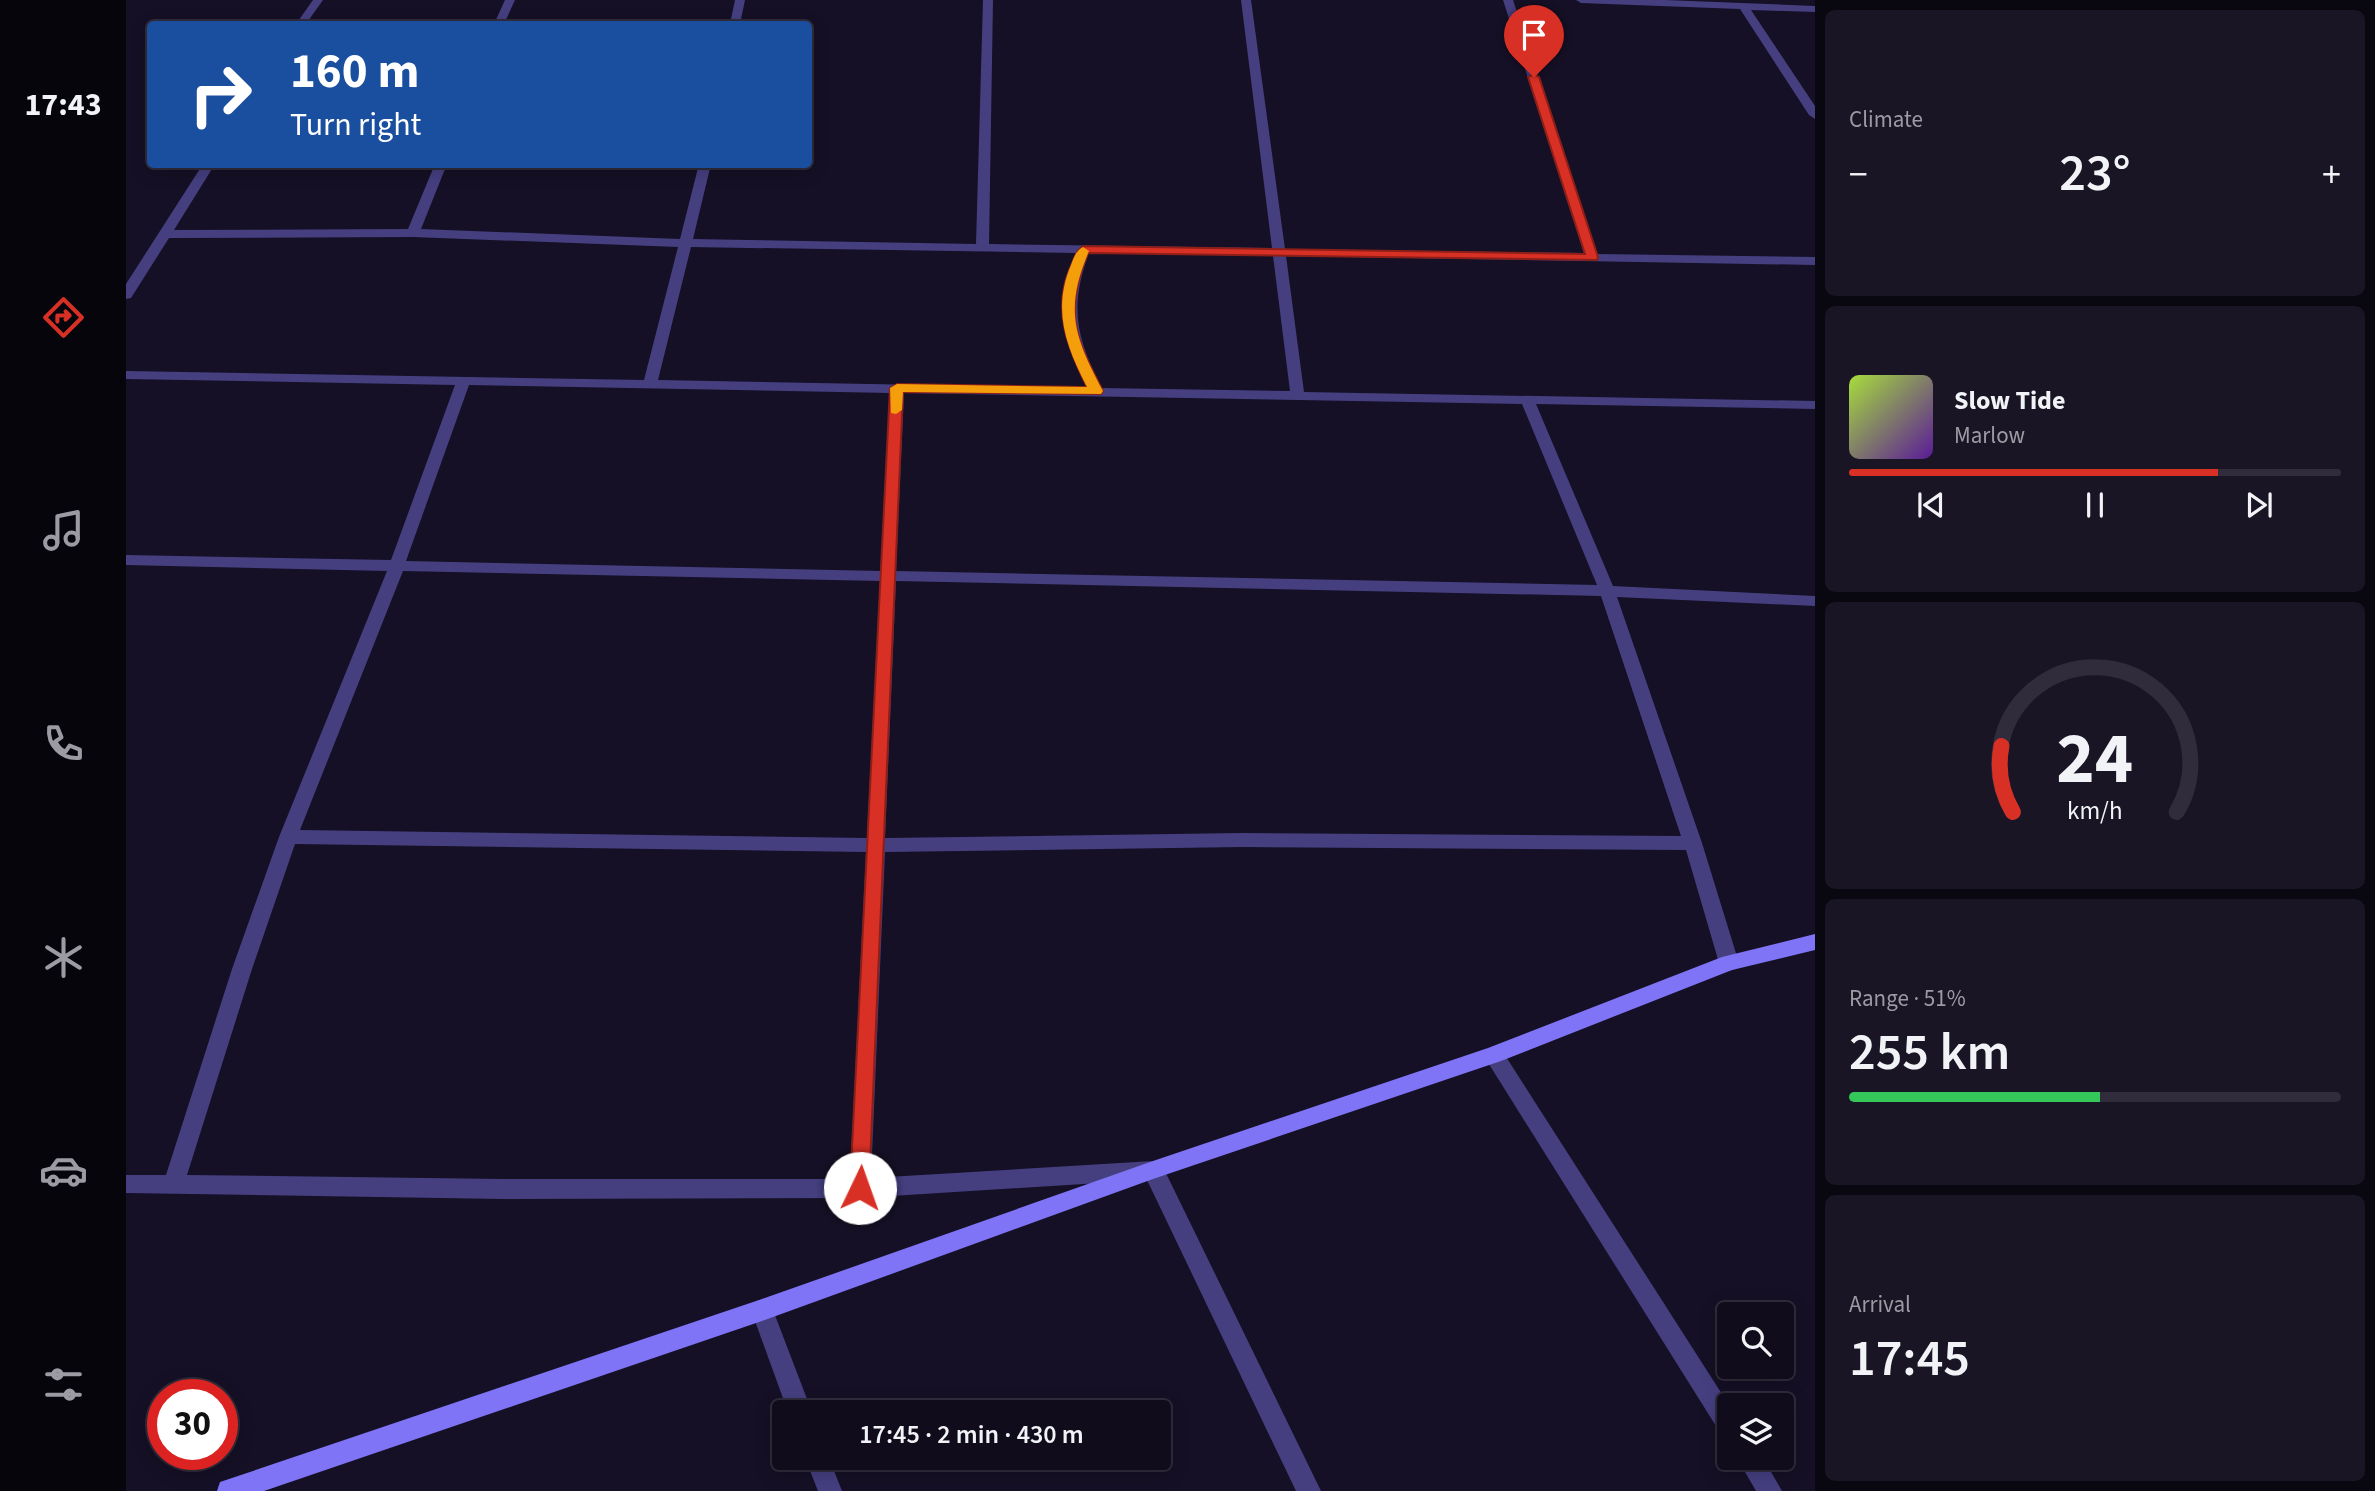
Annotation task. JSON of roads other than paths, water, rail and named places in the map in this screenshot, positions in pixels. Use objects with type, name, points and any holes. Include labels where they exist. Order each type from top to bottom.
[{"type":"main road","points":[[229,1491],[761,1310],[1153,1170],[1494,1055],[1729,963],[1815,942]]},
{"type":"street","points":[[303,21],[318,0]]},
{"type":"street","points":[[500,21],[510,0]]},
{"type":"street","points":[[736,21],[740,0]]},
{"type":"street","points":[[982,248],[988,0]]},
{"type":"street","points":[[1246,0],[1297,394]]},
{"type":"street","points":[[1508,0],[1592,257]]},
{"type":"street","points":[[1581,0],[1815,9]]},
{"type":"street","points":[[1743,6],[1815,115]]},
{"type":"street","points":[[126,295],[206,168]]},
{"type":"street","points":[[413,233],[439,168]]},
{"type":"street","points":[[650,384],[704,168]]},
{"type":"street","points":[[165,234],[413,233],[686,243],[1815,261]]},
{"type":"street","points":[[1084,249],[1072,277],[1067,317],[1078,356],[1096,391]]},
{"type":"street","points":[[126,375],[1815,405]]},
{"type":"street","points":[[174,1184],[242,969],[288,838],[397,565],[464,380]]},
{"type":"street","points":[[860,1188],[897,388]]},
{"type":"street","points":[[1527,399],[1607,592],[1693,843],[1729,963]]},
{"type":"street","points":[[126,560],[1607,592],[1815,601]]},
{"type":"street","points":[[288,838],[876,845],[1242,840],[1693,843]]},
{"type":"street","points":[[1494,1055],[1717,1407]]},
{"type":"street","points":[[126,1184],[503,1189],[860,1188],[1153,1170],[1309,1491]]},
{"type":"street","points":[[761,1310],[795,1400]]},
{"type":"street","points":[[822,1470],[830,1491]]},
{"type":"street","points":[[1757,1470],[1770,1491]]}]
